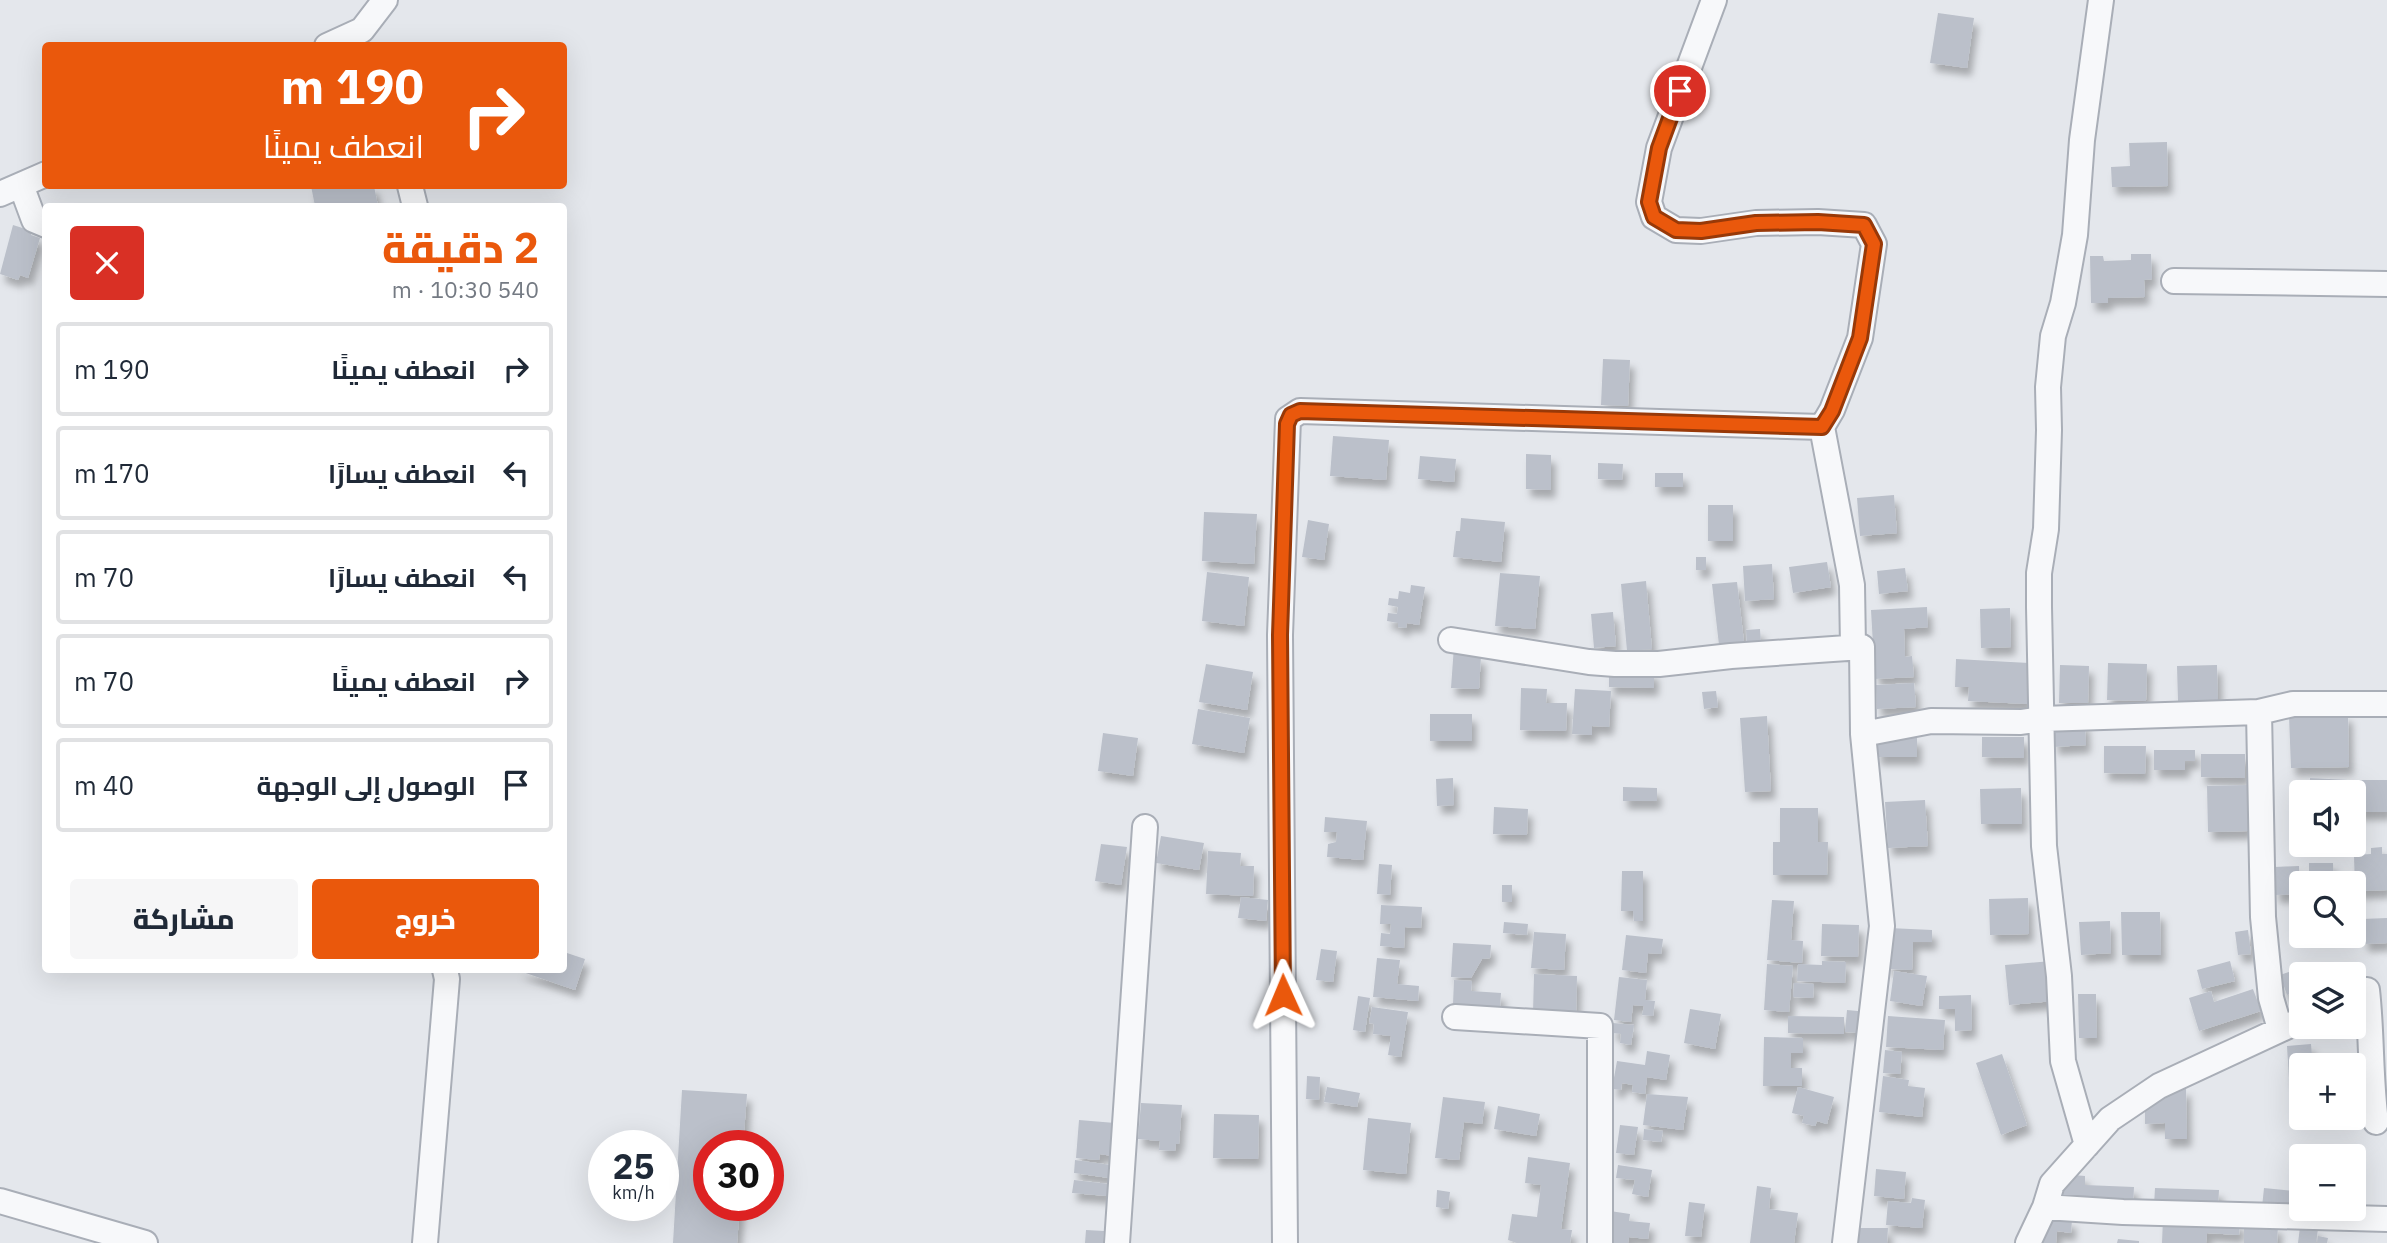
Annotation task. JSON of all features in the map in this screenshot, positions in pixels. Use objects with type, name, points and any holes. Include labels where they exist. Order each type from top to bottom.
[{"type":"street","points":[[346,42],[366,38],[385,0]]},
{"type":"street","points":[[1714,0],[1659,148],[1649,202],[1654,217],[1676,230],[1701,231],[1756,223],[1818,222],[1864,225],[1874,244],[1860,338],[1832,411],[1822,427],[1852,585],[1853,648]]},
{"type":"street","points":[[2087,1145],[2063,1061],[2059,976],[2044,846],[2039,584],[2046,529],[2048,387],[2053,336],[2063,303],[2075,235],[2082,140],[2101,0]]},
{"type":"street","points":[[42,176],[11,190],[34,220],[42,223]]},
{"type":"street","points":[[2174,281],[2387,284]]},
{"type":"street","points":[[1285,1243],[1280,635],[1288,419],[1300,411],[1822,427]]},
{"type":"street","points":[[1451,640],[1615,664],[1659,664],[1863,647],[1863,734],[1882,926],[1846,1243]]},
{"type":"street","points":[[1863,734],[1931,721],[2021,722],[2040,719],[2259,712],[2293,704],[2387,704]]},
{"type":"street","points":[[2259,712],[2264,929],[2271,998],[2289,1024]]},
{"type":"street","points":[[1117,1243],[1145,827]]},
{"type":"street","points":[[425,1243],[446,973]]},
{"type":"street","points":[[2369,990],[2371,1079],[2376,1122]]},
{"type":"street","points":[[1455,1017],[1600,1026],[1600,1243]]},
{"type":"street","points":[[2028,1243],[2045,1207],[2052,1184],[2110,1119],[2159,1086],[2289,1025]]},
{"type":"street","points":[[0,1201],[145,1243]]},
{"type":"street","points":[[2045,1207],[2123,1213],[2387,1219]]},
{"type":"building","points":[[1938,13],[1974,18],[1967,68],[1930,63]]},
{"type":"building","points":[[2167,142],[2168,186],[2112,187],[2111,167],[2130,166],[2129,143]]},
{"type":"building","points":[[312,189],[375,189],[377,203],[314,203]]},
{"type":"building","points":[[13,225],[32,231],[31,235],[40,238],[28,278],[20,275],[18,280],[0,274]]},
{"type":"building","points":[[2131,254],[2151,254],[2152,279],[2144,280],[2145,297],[2108,298],[2108,303],[2091,303],[2090,256],[2103,256],[2104,261],[2131,260]]},
{"type":"building","points":[[1603,359],[1630,360],[1628,406],[1601,405]]},
{"type":"building","points":[[1333,436],[1389,440],[1386,480],[1330,476]]},
{"type":"building","points":[[1526,454],[1551,455],[1551,490],[1526,489]]},
{"type":"building","points":[[1420,456],[1456,459],[1454,482],[1418,479]]},
{"type":"building","points":[[1598,463],[1623,464],[1622,480],[1598,479]]},
{"type":"building","points":[[1655,473],[1683,473],[1683,487],[1655,487]]},
{"type":"building","points":[[1894,495],[1897,533],[1860,536],[1857,498]]},
{"type":"building","points":[[1708,505],[1733,505],[1733,541],[1708,541]]},
{"type":"building","points":[[1204,512],[1257,514],[1254,564],[1202,561]]},
{"type":"building","points":[[1461,518],[1505,522],[1501,562],[1453,557],[1456,531],[1460,531]]},
{"type":"building","points":[[1308,520],[1329,524],[1324,560],[1302,557]]},
{"type":"building","points":[[1696,557],[1706,557],[1706,570],[1696,570]]},
{"type":"building","points":[[1827,562],[1831,587],[1793,593],[1789,567]]},
{"type":"building","points":[[1772,564],[1774,599],[1745,601],[1743,566]]},
{"type":"building","points":[[1905,568],[1908,591],[1879,594],[1877,571]]},
{"type":"building","points":[[1207,572],[1249,577],[1244,626],[1202,621]]},
{"type":"building","points":[[1500,573],[1540,576],[1535,629],[1495,626]]},
{"type":"building","points":[[1646,581],[1652,649],[1627,651],[1621,584]]},
{"type":"building","points":[[1737,582],[1744,642],[1719,645],[1712,584]]},
{"type":"building","points":[[1411,585],[1425,587],[1419,625],[1407,623],[1406,628],[1398,627],[1398,623],[1387,621],[1388,613],[1397,614],[1398,607],[1388,605],[1389,598],[1398,599],[1399,591],[1410,593]]},
{"type":"building","points":[[1927,607],[1928,627],[1904,629],[1905,657],[1912,656],[1914,677],[1875,679],[1871,610]]},
{"type":"building","points":[[2010,608],[2011,647],[1981,648],[1980,609]]},
{"type":"building","points":[[1613,612],[1616,646],[1594,648],[1591,614]]},
{"type":"building","points":[[1760,629],[1761,643],[1747,644],[1746,630]]},
{"type":"building","points":[[1454,646],[1469,647],[1469,656],[1481,656],[1479,689],[1451,688]]},
{"type":"building","points":[[1956,659],[2029,663],[2027,704],[1968,701],[1969,687],[1955,687]]},
{"type":"building","points":[[2108,663],[2147,664],[2146,701],[2107,700]]},
{"type":"building","points":[[1206,664],[1253,672],[1247,710],[1199,702]]},
{"type":"building","points":[[2060,665],[2089,666],[2088,703],[2059,703]]},
{"type":"building","points":[[2217,665],[2218,700],[2178,701],[2177,666]]},
{"type":"building","points":[[1609,671],[1654,671],[1654,688],[1609,687]]},
{"type":"building","points":[[1914,683],[1916,707],[1877,709],[1876,685]]},
{"type":"building","points":[[1521,688],[1547,689],[1546,703],[1567,703],[1566,731],[1520,730]]},
{"type":"building","points":[[1575,689],[1611,691],[1609,727],[1592,726],[1592,735],[1572,734]]},
{"type":"building","points":[[1716,691],[1718,707],[1704,709],[1702,692]]},
{"type":"building","points":[[1198,709],[1250,718],[1244,753],[1192,744]]},
{"type":"building","points":[[1430,714],[1472,714],[1472,741],[1430,741]]},
{"type":"building","points":[[2348,714],[2349,767],[2291,768],[2289,716]]},
{"type":"building","points":[[1767,716],[1771,791],[1745,792],[1740,718]]},
{"type":"building","points":[[2085,722],[2086,745],[2054,747],[2053,723]]},
{"type":"building","points":[[1103,733],[1138,738],[1133,776],[1098,771]]},
{"type":"building","points":[[1877,737],[1917,737],[1917,757],[1876,757]]},
{"type":"building","points":[[1982,737],[2024,737],[2024,758],[1982,757]]},
{"type":"building","points":[[2104,746],[2146,746],[2145,774],[2104,773]]},
{"type":"building","points":[[2154,750],[2195,750],[2195,761],[2185,761],[2185,770],[2154,770]]},
{"type":"building","points":[[2201,754],[2245,754],[2245,778],[2201,777]]},
{"type":"building","points":[[1453,778],[1454,805],[1437,806],[1436,779]]},
{"type":"building","points":[[2310,778],[2349,780],[2310,780]]},
{"type":"building","points":[[2366,780],[2387,780],[2387,812],[2366,812]]},
{"type":"building","points":[[2247,785],[2248,831],[2208,832],[2207,786]]},
{"type":"building","points":[[1623,787],[1657,788],[1657,801],[1623,801]]},
{"type":"building","points":[[2021,788],[2022,824],[1981,824],[1980,789]]},
{"type":"building","points":[[1925,800],[1928,846],[1888,848],[1885,802]]},
{"type":"building","points":[[1494,807],[1528,809],[1527,835],[1493,834]]},
{"type":"building","points":[[1780,808],[1818,808],[1818,842],[1828,842],[1827,875],[1773,875],[1773,842],[1780,842]]},
{"type":"building","points":[[1325,817],[1367,821],[1363,860],[1327,857],[1328,844],[1336,842],[1337,832],[1324,832]]},
{"type":"building","points":[[1161,836],[1204,843],[1199,870],[1156,863]]},
{"type":"building","points":[[1101,844],[1127,847],[1121,885],[1095,881]]},
{"type":"building","points":[[2382,847],[2382,854],[2387,854],[2387,890],[2366,891],[2366,871],[2354,871],[2354,857],[2366,857],[2366,854],[2371,854],[2371,848]]},
{"type":"building","points":[[1208,851],[1241,853],[1240,866],[1254,866],[1253,896],[1206,894]]},
{"type":"building","points":[[2309,863],[2333,863],[2333,871],[2309,871]]},
{"type":"building","points":[[1379,864],[1392,865],[1390,895],[1377,894]]},
{"type":"building","points":[[2299,866],[2299,871],[2289,871],[2289,894],[2275,895],[2274,867]]},
{"type":"building","points":[[1622,871],[1643,871],[1643,921],[1634,921],[1633,911],[1621,911]]},
{"type":"building","points":[[1502,885],[1512,885],[1512,902],[1502,902]]},
{"type":"building","points":[[1241,897],[1268,900],[1266,921],[1238,918]]},
{"type":"building","points":[[2028,898],[2029,934],[1990,935],[1989,899]]},
{"type":"building","points":[[1772,900],[1794,901],[1791,940],[1803,941],[1802,963],[1767,960]]},
{"type":"building","points":[[1381,905],[1422,907],[1421,928],[1405,927],[1404,948],[1380,946],[1381,933],[1390,934],[1391,924],[1380,924]]},
{"type":"building","points":[[2121,912],[2160,912],[2161,955],[2122,955]]},
{"type":"building","points":[[2387,918],[2387,943],[2366,944],[2366,919]]},
{"type":"building","points":[[2110,921],[2111,953],[2081,955],[2079,922]]},
{"type":"building","points":[[1504,922],[1528,924],[1527,935],[1503,933]]},
{"type":"building","points":[[1822,924],[1859,925],[1858,957],[1821,956]]},
{"type":"building","points":[[1889,928],[1932,930],[1932,942],[1913,942],[1912,970],[1888,969]]},
{"type":"building","points":[[2248,930],[2251,954],[2238,955],[2235,932]]},
{"type":"building","points":[[1534,932],[1566,934],[1564,970],[1531,968]]},
{"type":"building","points":[[1626,935],[1663,939],[1661,954],[1648,953],[1646,973],[1622,970]]},
{"type":"building","points":[[1453,943],[1491,945],[1490,958],[1482,959],[1471,978],[1451,977]]},
{"type":"building","points":[[1321,949],[1337,951],[1333,982],[1316,980]]},
{"type":"building","points":[[567,953],[585,959],[575,990],[526,973],[567,973]]},
{"type":"building","points":[[1377,958],[1400,960],[1397,984],[1419,986],[1418,1001],[1373,997]]},
{"type":"building","points":[[1822,961],[1846,962],[1845,983],[1797,981],[1798,964],[1822,965]]},
{"type":"building","points":[[2051,961],[2054,1001],[2009,1005],[2005,965]]},
{"type":"building","points":[[2230,961],[2235,981],[2202,989],[2197,970]]},
{"type":"building","points":[[1767,964],[1793,966],[1789,1012],[1764,1010]]},
{"type":"building","points":[[1894,971],[1927,976],[1922,1006],[1890,1001]]},
{"type":"building","points":[[2289,972],[2289,994],[2287,995],[2280,975]]},
{"type":"building","points":[[1534,974],[1577,976],[1576,1015],[1533,1013]]},
{"type":"building","points":[[1619,977],[1647,980],[1645,1000],[1655,1001],[1653,1016],[1642,1015],[1644,1006],[1633,1005],[1631,1022],[1614,1020]]},
{"type":"building","points":[[1454,980],[1472,981],[1471,991],[1501,993],[1500,1007],[1453,1004]]},
{"type":"building","points":[[1794,983],[1814,984],[1813,998],[1793,997]]},
{"type":"building","points":[[2253,989],[2261,1011],[2199,1031],[2189,998],[2211,991],[2214,1002]]},
{"type":"building","points":[[2078,994],[2096,994],[2097,1038],[2079,1038]]},
{"type":"building","points":[[1971,995],[1972,1030],[1955,1031],[1955,1009],[1939,1009],[1939,996]]},
{"type":"building","points":[[1358,996],[1370,998],[1365,1032],[1353,1030]]},
{"type":"building","points":[[1372,1007],[1408,1012],[1401,1057],[1388,1055],[1391,1036],[1373,1034],[1374,1024],[1369,1023]]},
{"type":"building","points":[[1690,1009],[1721,1014],[1715,1049],[1684,1043]]},
{"type":"building","points":[[1847,1010],[1868,1012],[1866,1033],[1845,1032]]},
{"type":"building","points":[[1788,1016],[1844,1017],[1844,1034],[1788,1033]]},
{"type":"building","points":[[1888,1016],[1945,1020],[1943,1050],[1886,1047]]},
{"type":"building","points":[[1613,1023],[1634,1025],[1631,1045],[1620,1043],[1621,1034],[1612,1033]]},
{"type":"building","points":[[1764,1037],[1803,1038],[1803,1053],[1791,1053],[1791,1068],[1802,1068],[1802,1086],[1763,1086]]},
{"type":"building","points":[[2311,1044],[2312,1053],[2289,1053],[2289,1079],[2287,1046]]},
{"type":"building","points":[[1885,1050],[1902,1052],[1900,1074],[1883,1073]]},
{"type":"building","points":[[1647,1051],[1670,1055],[1666,1080],[1647,1077],[1645,1094],[1632,1092],[1633,1085],[1622,1083],[1621,1090],[1612,1089],[1617,1061],[1645,1065]]},
{"type":"building","points":[[2002,1054],[2027,1125],[2001,1135],[1976,1063]]},
{"type":"building","points":[[1307,1076],[1320,1077],[1319,1100],[1306,1099]]},
{"type":"building","points":[[1883,1076],[1909,1080],[1908,1086],[1925,1088],[1922,1117],[1879,1112]]},
{"type":"building","points":[[1327,1087],[1360,1093],[1357,1107],[1324,1102]]},
{"type":"building","points":[[1798,1087],[1834,1097],[1827,1124],[1817,1121],[1815,1126],[1802,1123],[1804,1116],[1792,1113]]},
{"type":"building","points":[[2186,1087],[2187,1139],[2165,1139],[2165,1123],[2145,1124],[2145,1104]]},
{"type":"building","points":[[682,1090],[747,1094],[744,1130],[693,1130],[693,1221],[739,1221],[737,1243],[673,1243],[674,1221],[679,1221]]},
{"type":"building","points":[[1647,1094],[1688,1097],[1683,1130],[1643,1125]]},
{"type":"building","points":[[1443,1097],[1485,1102],[1482,1124],[1464,1122],[1459,1160],[1435,1158]]},
{"type":"building","points":[[1141,1103],[1182,1105],[1179,1144],[1176,1144],[1175,1151],[1159,1150],[1160,1141],[1138,1139]]},
{"type":"building","points":[[1498,1106],[1540,1114],[1536,1136],[1494,1129]]},
{"type":"building","points":[[1214,1114],[1259,1115],[1258,1159],[1213,1158]]},
{"type":"building","points":[[1368,1118],[1411,1123],[1406,1174],[1363,1170]]},
{"type":"building","points":[[1079,1120],[1115,1123],[1112,1156],[1100,1154],[1099,1160],[1076,1158]]},
{"type":"building","points":[[1620,1125],[1638,1127],[1634,1155],[1616,1153]]},
{"type":"building","points":[[1644,1129],[1663,1131],[1661,1142],[1643,1140]]},
{"type":"building","points":[[1528,1157],[1570,1163],[1561,1229],[1572,1230],[1570,1243],[1517,1243],[1508,1240],[1512,1214],[1537,1217],[1541,1185],[1525,1183]]},
{"type":"building","points":[[1075,1160],[1111,1165],[1109,1178],[1074,1173]]},
{"type":"building","points":[[1618,1165],[1652,1170],[1648,1197],[1632,1194],[1635,1180],[1616,1178]]},
{"type":"building","points":[[1876,1169],[1906,1172],[1904,1199],[1874,1196]]},
{"type":"building","points":[[2073,1175],[2085,1176],[2085,1185],[2134,1187],[2133,1205],[2057,1201]]},
{"type":"building","points":[[1074,1180],[1109,1184],[1107,1196],[1072,1193]]},
{"type":"building","points":[[1757,1186],[1771,1188],[1769,1209],[1798,1213],[1794,1243],[1750,1243]]},
{"type":"building","points":[[2155,1188],[2219,1190],[2218,1207],[2154,1205]]},
{"type":"building","points":[[2264,1188],[2289,1190],[2289,1210],[2262,1207]]},
{"type":"building","points":[[1437,1190],[1450,1192],[1448,1209],[1436,1207]]},
{"type":"building","points":[[1912,1198],[1925,1200],[1922,1228],[1886,1225],[1888,1201],[1911,1203]]},
{"type":"building","points":[[1689,1202],[1705,1204],[1701,1237],[1685,1236]]},
{"type":"building","points":[[1610,1211],[1630,1214],[1629,1221],[1650,1223],[1648,1239],[1629,1237],[1628,1243],[1607,1243]]},
{"type":"building","points":[[2048,1218],[2072,1220],[2071,1233],[2057,1231],[2056,1243],[2036,1243]]},
{"type":"building","points":[[2163,1218],[2240,1222],[2239,1235],[2207,1233],[2206,1243],[2162,1243]]},
{"type":"building","points":[[2244,1224],[2278,1226],[2277,1243],[2244,1243]]},
{"type":"building","points":[[2300,1227],[2318,1229],[2316,1243],[2298,1243]]},
{"type":"building","points":[[1857,1228],[1888,1228],[1887,1243],[1857,1243]]},
{"type":"building","points":[[1086,1230],[1104,1231],[1103,1243],[1085,1243]]},
{"type":"building","points":[[2318,1236],[2328,1238],[2327,1243],[2317,1243]]},
{"type":"building","points":[[2118,1239],[2139,1241],[2139,1243],[2117,1243]]},
{"type":"route","points":[[1283,995],[1280,635],[1287,424],[1291,415],[1300,411],[1822,427],[1832,411],[1860,338],[1874,244],[1864,225],[1818,222],[1756,223],[1701,231],[1676,230],[1654,217],[1649,202],[1659,148],[1680,91]]}]
